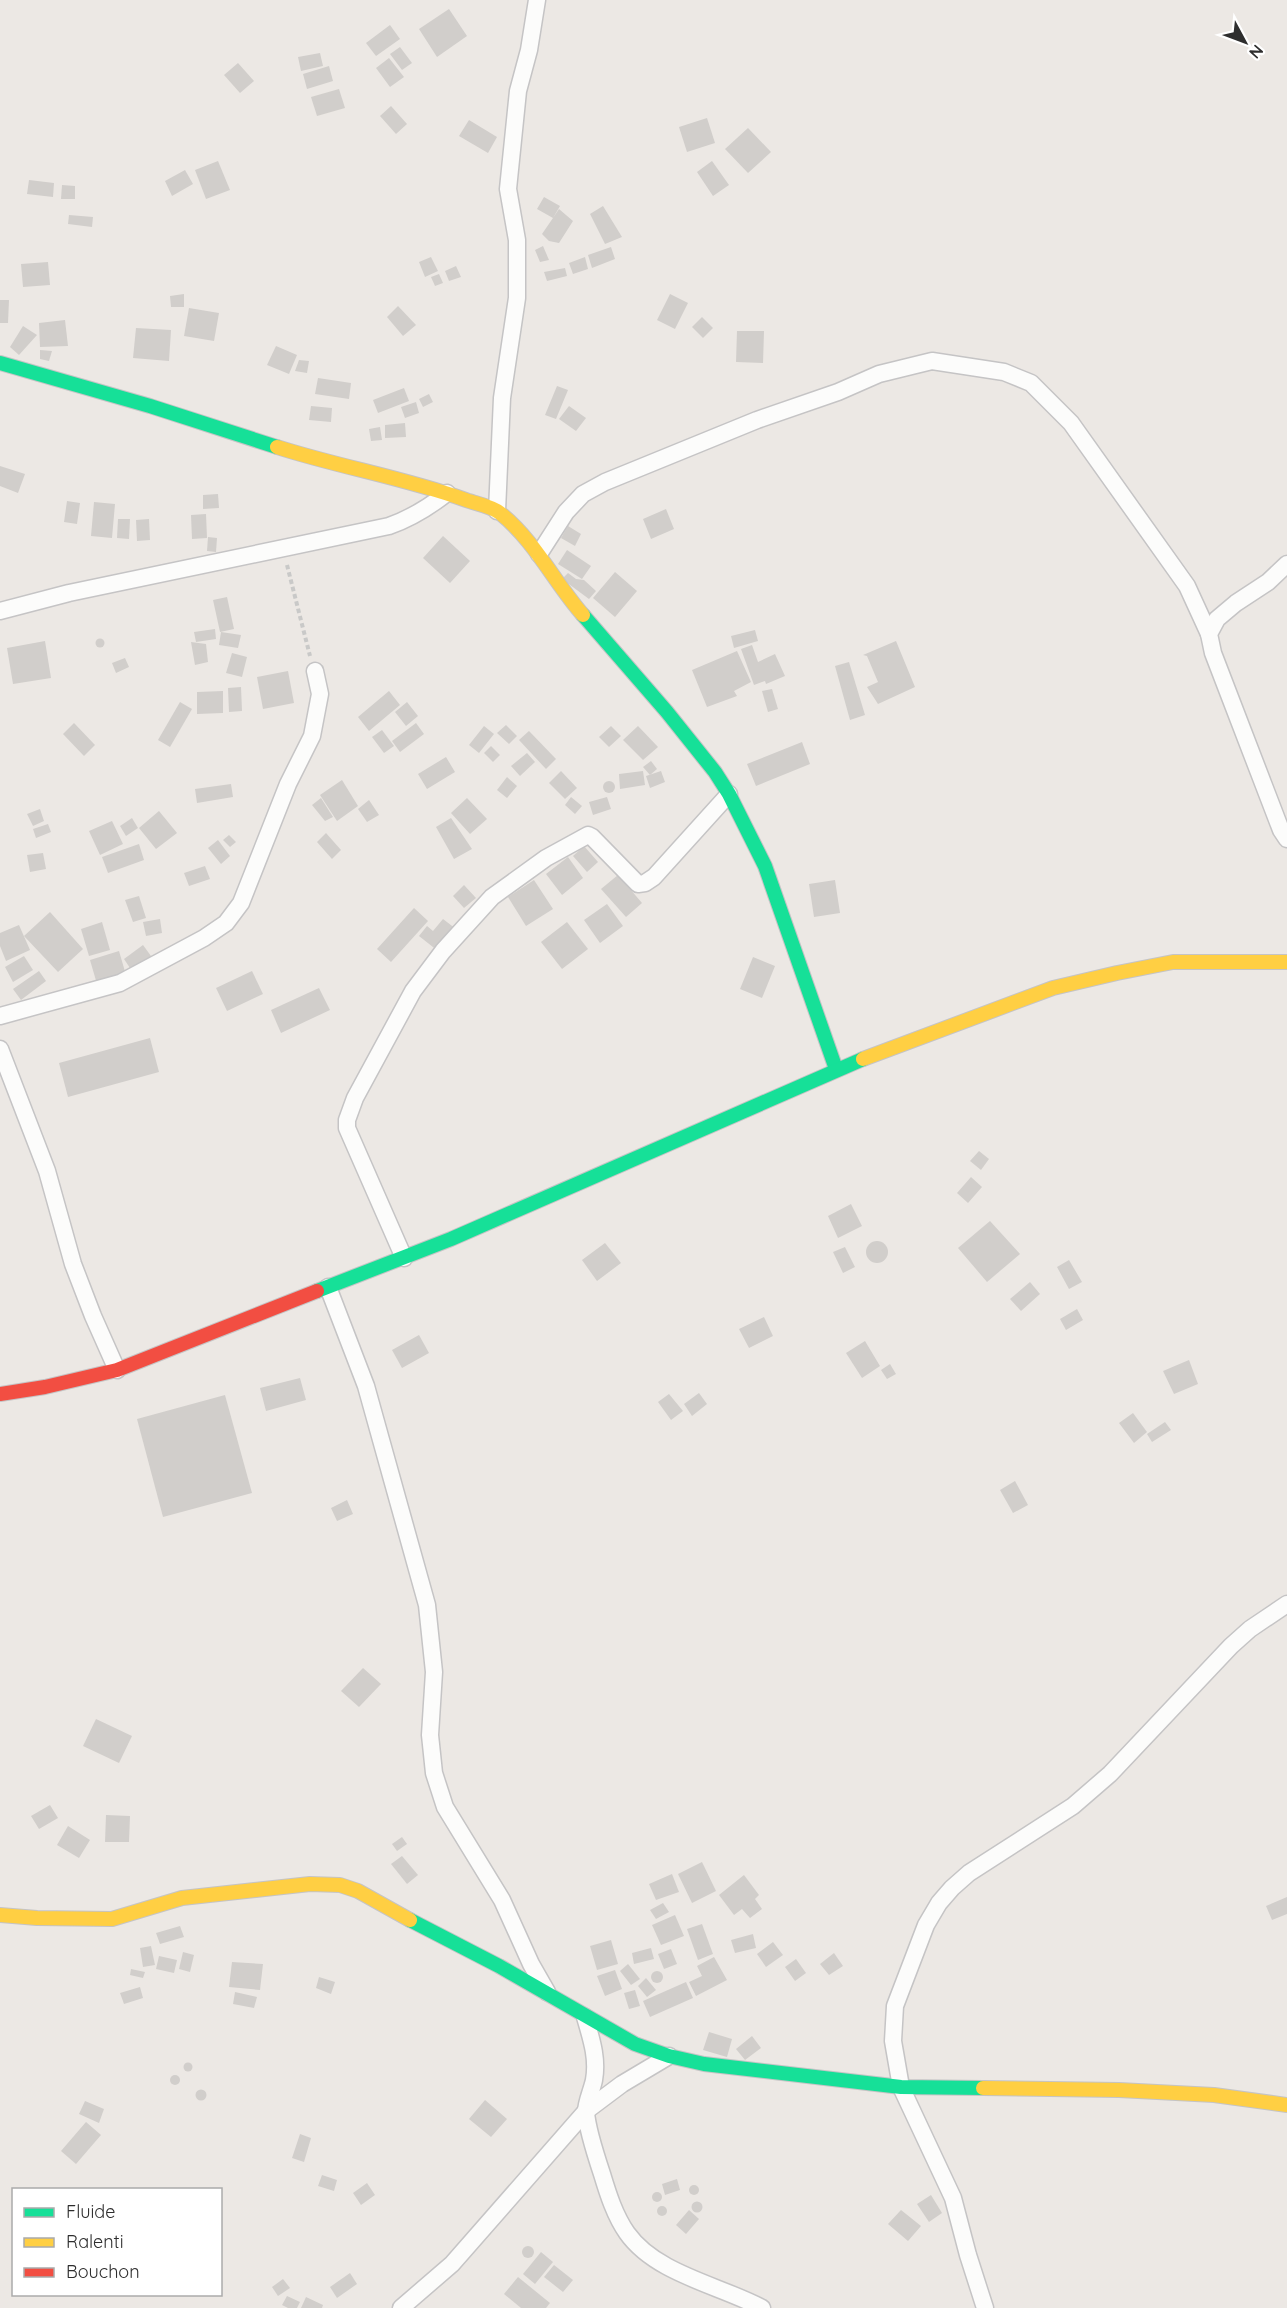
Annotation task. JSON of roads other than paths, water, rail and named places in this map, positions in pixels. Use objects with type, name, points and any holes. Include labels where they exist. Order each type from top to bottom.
[{"type":"street","points":[[497,511],[502,398],[517,298],[517,240],[508,189],[519,91],[529,50],[537,0]]},
{"type":"street","points":[[539,554],[566,512],[583,494],[757,420],[838,392],[879,374],[932,361],[1004,372],[1031,383],[1071,423],[1186,586],[1209,634],[1221,675],[1281,831],[1287,839]]},
{"type":"street","points":[[0,363],[150,406],[317,460],[447,493],[497,511],[518,529],[578,609],[667,712],[715,772],[740,812],[765,866],[836,1069]]},
{"type":"street","points":[[0,611],[69,593],[389,526],[426,510],[447,493]]},
{"type":"street","points":[[1209,634],[1217,618],[1268,582],[1287,564]]},
{"type":"street","points":[[0,1016],[120,983],[204,938],[226,923],[241,903],[288,784],[312,736],[320,694],[315,671]]},
{"type":"street","points":[[404,1258],[355,1149],[347,1128],[347,1119],[355,1098],[413,991],[443,951],[492,897],[546,858],[588,835],[630,878],[638,884],[645,883],[654,877],[729,794]]},
{"type":"street","points":[[0,1395],[117,1370],[451,1239],[836,1069],[1053,988],[1173,962],[1287,962]]},
{"type":"street","points":[[0,1049],[47,1171],[73,1264],[117,1370]]},
{"type":"street","points":[[328,1287],[366,1386],[427,1605],[434,1672],[430,1735],[434,1773],[445,1807],[501,1900],[531,1964],[550,1996]]},
{"type":"street","points":[[985,2308],[953,2198],[902,2087],[893,2041],[895,2006],[926,1925],[939,1903],[952,1888],[969,1873],[1073,1806],[1110,1774],[1231,1646],[1250,1629],[1287,1604]]},
{"type":"street","points":[[0,1915],[112,1919],[182,1898],[310,1884],[340,1885],[358,1891],[443,1939],[499,1965],[635,2044],[669,2056],[704,2064],[902,2087],[1143,2091],[1214,2095],[1287,2105]]},
{"type":"street","points":[[585,2017],[595,2054],[594,2079],[586,2112],[598,2164],[609,2198],[626,2233],[641,2249],[661,2264],[762,2308]]},
{"type":"street","points":[[401,2308],[452,2264],[586,2112],[622,2084],[669,2056]]}]
